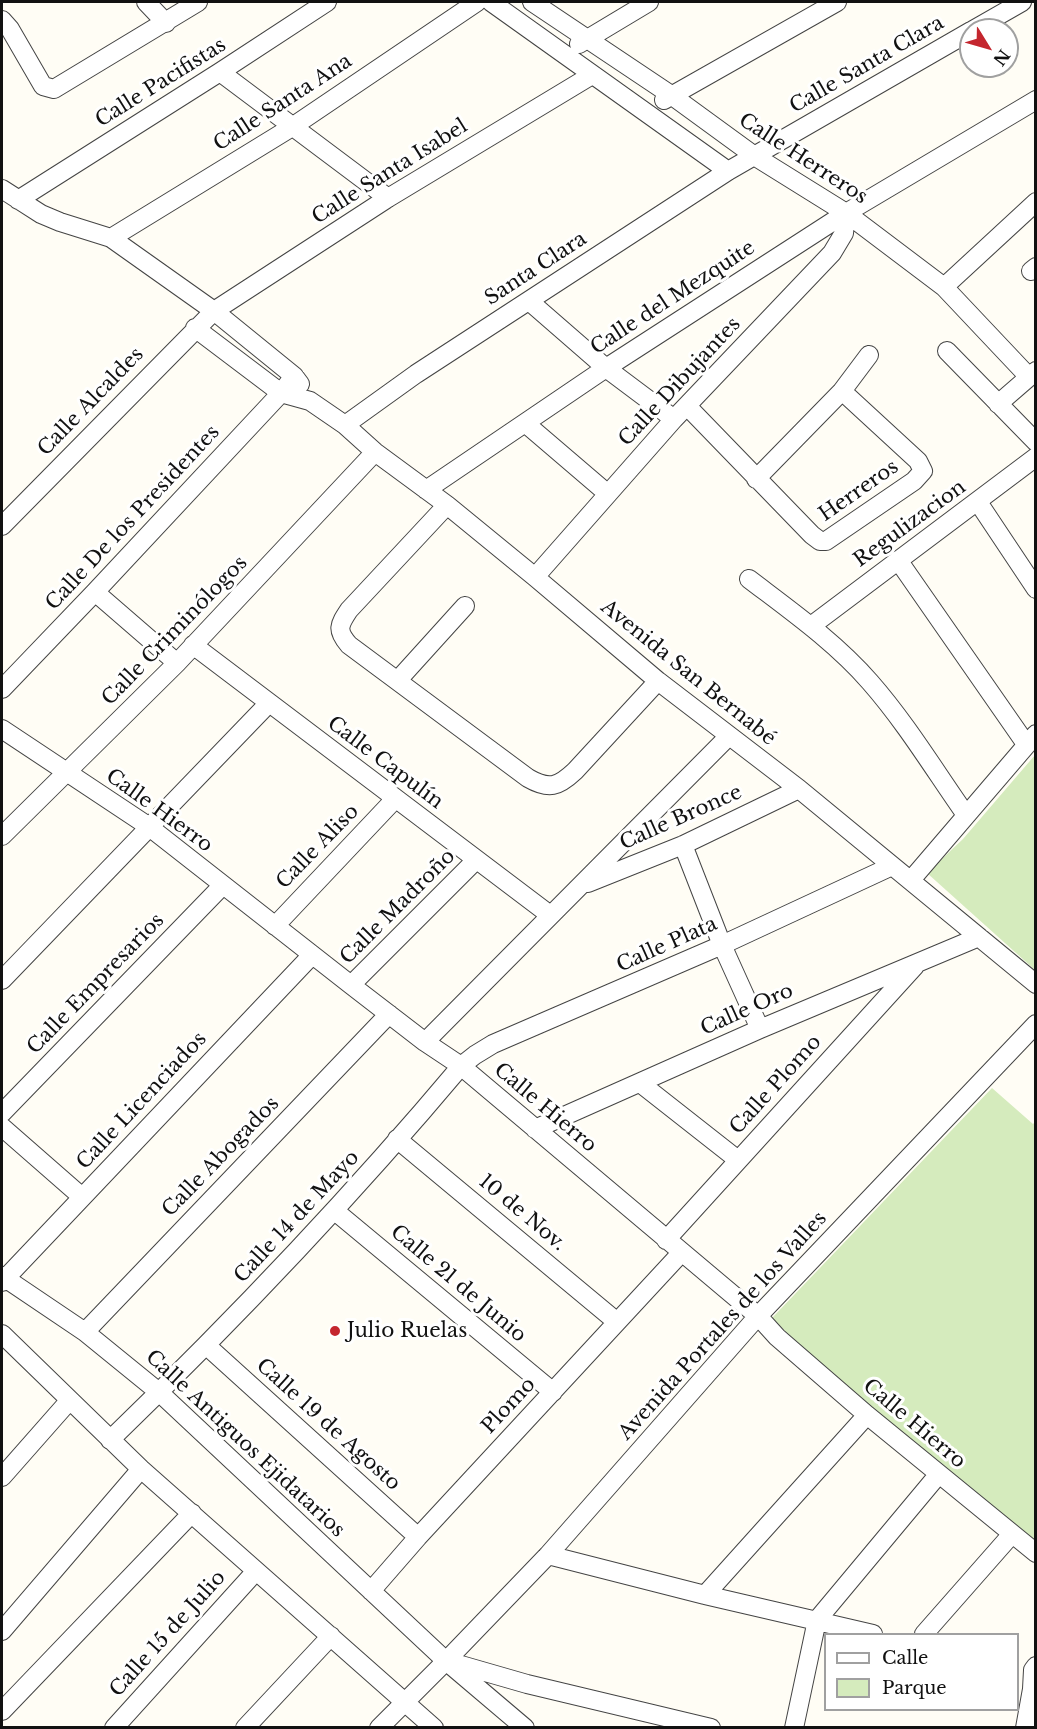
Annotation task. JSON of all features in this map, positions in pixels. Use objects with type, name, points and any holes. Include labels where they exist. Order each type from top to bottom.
[{"type":"street","points":[[146,2],[166,23]]},
{"type":"street","points":[[2,20],[10,29],[43,86],[54,89],[198,2]]},
{"type":"street","name":"Calle Pacifistas","points":[[18,200],[327,2]]},
{"type":"street","name":"Calle Santa Ana","points":[[111,238],[292,127],[477,2]]},
{"type":"street","points":[[491,2],[728,171]]},
{"type":"street","name":"Calle Herreros","points":[[532,2],[671,95],[756,157],[846,213],[944,287],[1032,374]]},
{"type":"street","points":[[564,53],[649,2]]},
{"type":"street","points":[[646,111],[837,2]]},
{"type":"street","name":"Calle Santa Clara","points":[[994,18],[1022,2]]},
{"type":"street","name":"Calle Santa Clara","points":[[756,157],[959,39]]},
{"type":"street","points":[[220,72],[388,198]]},
{"type":"street","name":"Calle Santa Isabel","points":[[214,311],[388,198],[592,75]]},
{"type":"street","name":"Calle del Mezquite","points":[[426,490],[606,368],[846,213],[1035,100]]},
{"type":"street","name":"Santa Clara","points":[[345,425],[416,374],[728,171],[756,157]]},
{"type":"street","name":"Avenida San Bernabé","points":[[2,189],[60,222],[111,238],[214,311],[294,376],[310,401]]},
{"type":"street","points":[[944,287],[1035,202]]},
{"type":"street","name":"Calle Dibujantes","points":[[535,577],[680,413],[832,254],[844,233],[846,213]]},
{"type":"street","name":"Herreros","points":[[529,301],[606,368],[680,413],[756,479],[820,541],[826,541],[920,476],[923,471],[918,461],[842,391]]},
{"type":"street","name":"Calle Alcaldes","points":[[2,526],[214,311]]},
{"type":"street","name":"Avenida San Bernabé","points":[[195,328],[281,393],[310,401],[345,425],[375,452],[535,577],[658,681],[799,789],[1035,984]]},
{"type":"street","points":[[947,351],[1035,442]]},
{"type":"street","points":[[756,479],[842,391],[869,355]]},
{"type":"street","points":[[998,404],[1032,374]]},
{"type":"street","name":"Calle De los Presidentes","points":[[2,689],[281,393],[294,376]]},
{"type":"street","points":[[525,423],[608,494]]},
{"type":"street","name":"Calle Criminólogos","points":[[2,836],[177,663],[375,452]]},
{"type":"street","name":"Regulizacion","points":[[811,626],[1035,457]]},
{"type":"street","points":[[978,502],[1035,589]]},
{"type":"street","points":[[447,506],[349,610],[342,620],[340,629],[349,645],[528,778],[539,784],[550,786],[563,782],[575,771],[658,681]]},
{"type":"street","points":[[898,560],[1031,739],[911,880]]},
{"type":"street","points":[[749,579],[811,626],[870,682],[892,709],[966,815]]},
{"type":"street","points":[[95,592],[177,663]]},
{"type":"street","points":[[398,680],[465,606]]},
{"type":"street","name":"Calle Capulín","points":[[193,645],[550,915]]},
{"type":"street","points":[[2,980],[269,703]]},
{"type":"street","name":"Calle Hierro","points":[[2,729],[148,826],[222,886],[425,1042],[461,1066],[758,1316],[777,1336],[867,1415],[1035,1553]]},
{"type":"street","name":"Calle Bronce","points":[[425,1042],[729,736]]},
{"type":"street","name":"Calle Bronce","points":[[581,886],[682,845],[799,789]]},
{"type":"street","name":"Calle Aliso","points":[[275,926],[395,799]]},
{"type":"street","points":[[682,845],[759,1029]]},
{"type":"street","name":"Calle Madroño","points":[[351,985],[476,860]]},
{"type":"street","name":"Calle Plata","points":[[461,1066],[493,1044],[722,945],[892,866]]},
{"type":"street","name":"Calle Empresarios","points":[[2,1113],[222,886]]},
{"type":"street","name":"Calle Oro","points":[[535,1129],[759,1029],[979,937]]},
{"type":"street","name":"Calle Licenciados","points":[[3,1279],[312,955]]},
{"type":"street","name":"Calle Plomo","points":[[666,1240],[919,962]]},
{"type":"street","name":"Calle Abogados","points":[[85,1332],[389,1014]]},
{"type":"street","name":"Avenida Portales de los Valles","points":[[379,1728],[548,1555],[758,1316],[1035,1024]]},
{"type":"street","name":"Calle 14 de Mayo","points":[[110,1440],[207,1346],[335,1211],[461,1066]]},
{"type":"street","points":[[640,1083],[738,1160]]},
{"type":"street","points":[[2,1127],[82,1197]]},
{"type":"street","name":"10 de Nov.","points":[[397,1139],[617,1322]]},
{"type":"street","name":"Calle 21 de Junio","points":[[335,1211],[553,1392]]},
{"type":"street","name":"Plomo","points":[[371,1591],[418,1537],[682,1252]]},
{"type":"street","name":"Calle Antiguos Ejidatarios","points":[[3,1279],[85,1332],[160,1393],[446,1661],[525,1728]]},
{"type":"street","points":[[2,1336],[141,1469],[434,1728]]},
{"type":"street","name":"Calle 19 de Agosto","points":[[207,1346],[418,1537]]},
{"type":"street","points":[[2,1477],[69,1401]]},
{"type":"street","points":[[705,1595],[867,1415]]},
{"type":"street","points":[[2,1631],[141,1469]]},
{"type":"street","points":[[794,1728],[817,1620],[938,1475]]},
{"type":"street","points":[[2,1711],[192,1513]]},
{"type":"street","points":[[926,1633],[1012,1534]]},
{"type":"street","points":[[548,1555],[866,1633]]},
{"type":"street","name":"Calle 15 de Julio","points":[[114,1728],[256,1571]]},
{"type":"street","points":[[245,1728],[331,1636]]},
{"type":"street","name":"Calle Antiguos Ejidatarios","points":[[446,1661],[527,1684],[711,1728]]},
{"type":"street","points":[[1025,1728],[1032,1689],[1030,1669]]},
{"type":"green space","points":[[1035,755],[1035,970],[927,873],[963,839]]},
{"type":"green space","points":[[992,1088],[1033,1124],[1035,1122],[1035,1549],[810,1356],[772,1318]]},
{"type":"place","name":"Julio Ruelas","points":[[335,1331]]}]
